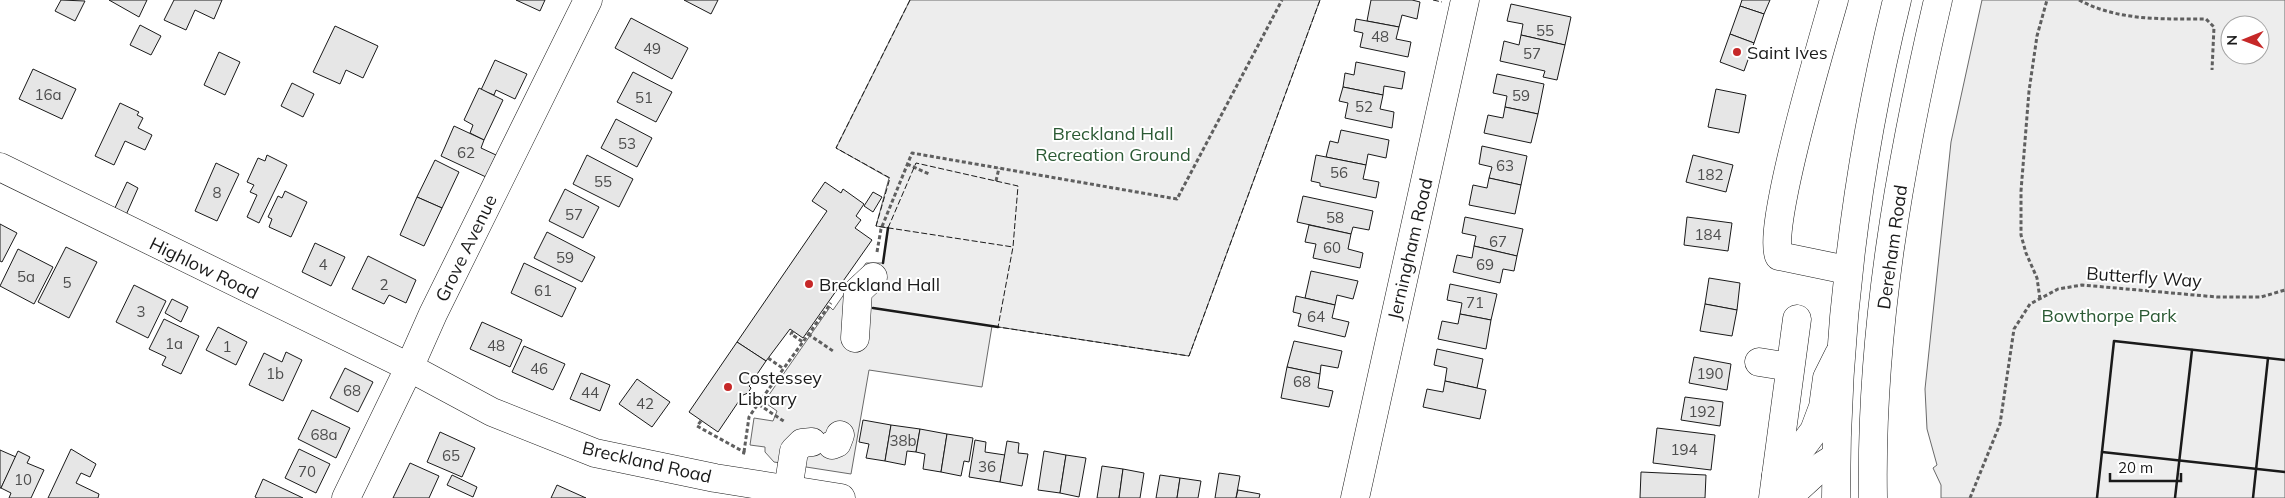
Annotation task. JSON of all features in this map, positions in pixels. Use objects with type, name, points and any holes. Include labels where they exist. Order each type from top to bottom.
[{"type":"main road","name":"Grove Avenue","points":[[346,498],[410,368],[433,314],[588,0]]},
{"type":"main road","name":"Jerningham Road","points":[[1355,498],[1465,0]]},
{"type":"main road","points":[[1834,0],[1776,227],[1776,251],[1779,256],[1847,270]]},
{"type":"main road","points":[[1836,498],[1841,350],[1847,270],[1884,52],[1897,0]]},
{"type":"main road","name":"Dereham Road","points":[[1873,498],[1876,389],[1882,325],[1904,162],[1938,0]]},
{"type":"main road","name":"Highlow Road","points":[[0,168],[410,368]]},
{"type":"main road","points":[[844,344],[858,291],[873,277]]},
{"type":"main road","points":[[1779,491],[1790,367],[1797,319]]},
{"type":"main road","points":[[1779,491],[1850,450],[1854,443],[1857,372],[1861,355],[1867,340],[1882,325]]},
{"type":"main road","points":[[1779,491],[1796,454],[1814,431],[1823,406],[1827,378],[1841,350]]},
{"type":"main road","points":[[1759,362],[1790,367]]},
{"type":"main road","name":"Breckland Road","points":[[410,368],[492,412],[595,453],[778,491],[841,498]]},
{"type":"main road","points":[[778,491],[794,451],[802,443],[828,441]]},
{"type":"main road","points":[[778,491],[781,450]]},
{"type":"path","points":[[873,277],[881,229],[912,153],[1177,199],[1282,0]]},
{"type":"path","points":[[2040,299],[2038,278],[2026,253],[2021,236],[2021,191],[2029,92],[2037,36],[2048,0]]},
{"type":"path","points":[[2079,0],[2090,6],[2124,16],[2206,20],[2214,27],[2212,70]]},
{"type":"path","points":[[907,164],[928,174]]},
{"type":"path","points":[[996,181],[999,168]]},
{"type":"path","name":"Butterfly Way","points":[[1970,498],[2000,424],[2014,330],[2030,304],[2058,289],[2082,285],[2217,297],[2261,296],[2285,290]]},
{"type":"path","points":[[744,452],[749,417],[836,296]]},
{"type":"path","points":[[793,331],[791,334],[803,342]]},
{"type":"path","points":[[808,334],[844,344]]},
{"type":"path","points":[[768,358],[784,369]]},
{"type":"path","points":[[748,392],[759,403],[785,422]]},
{"type":"path","points":[[701,420],[697,426],[716,436]]},
{"type":"shaded area","name":"Breckland Hall Recreation Ground","points":[[910,0],[1320,0],[1189,356],[992,326],[982,387],[869,370],[851,474],[774,462],[765,452],[765,447],[750,445],[754,418],[773,421],[777,411],[764,402],[830,307],[833,310],[866,263],[883,263],[888,228],[876,226],[889,178],[836,148]]},
{"type":"shaded area","name":"Bowthorpe Park","points":[[1982,0],[2285,0],[2285,498],[1941,498],[1941,485],[1933,468],[1937,465],[1927,429],[1925,389],[1951,142]]},
{"type":"building","points":[[61,0],[85,1],[75,21],[55,11]]},
{"type":"building","points":[[109,0],[147,0],[139,17]]},
{"type":"building","points":[[174,0],[222,0],[214,19],[195,10],[186,30],[164,20]]},
{"type":"building","points":[[516,0],[545,0],[540,11]]},
{"type":"building","points":[[684,0],[718,0],[711,14]]},
{"type":"building","points":[[1371,0],[1412,0],[1420,2],[1417,19],[1402,15],[1399,27],[1367,21]]},
{"type":"building","points":[[1742,0],[1770,0],[1764,14],[1740,6]]},
{"type":"building","points":[[1511,4],[1571,17],[1565,45],[1521,35],[1523,24],[1507,21]]},
{"type":"building","points":[[1740,6],[1764,14],[1754,43],[1730,34]]},
{"type":"building","points":[[631,18],[688,48],[672,79],[615,48]]},
{"type":"building","points":[[1356,19],[1399,27],[1396,39],[1411,42],[1408,57],[1360,47],[1363,33],[1354,31]]},
{"type":"building","points":[[140,25],[161,36],[151,55],[130,45]]},
{"type":"building","points":[[335,26],[378,46],[363,78],[346,70],[340,84],[313,72]]},
{"type":"building","name":"Saint Ives","points":[[1730,34],[1754,43],[1744,71],[1720,62]]},
{"type":"building","points":[[1521,35],[1565,45],[1557,80],[1543,77],[1545,71],[1500,61],[1504,41],[1519,45]]},
{"type":"building","points":[[219,52],[240,62],[225,95],[204,85]]},
{"type":"building","points":[[495,60],[527,74],[515,99],[496,90],[494,95],[481,90]]},
{"type":"building","points":[[1356,62],[1405,72],[1402,89],[1384,86],[1383,95],[1343,87],[1345,73],[1354,75]]},
{"type":"building","points":[[33,69],[76,89],[62,119],[19,99]]},
{"type":"building","points":[[633,72],[672,92],[656,122],[617,102]]},
{"type":"building","points":[[1497,74],[1544,84],[1538,114],[1505,107],[1507,96],[1493,93]]},
{"type":"building","points":[[292,83],[314,94],[303,117],[281,106]]},
{"type":"building","points":[[1343,87],[1383,95],[1380,109],[1394,112],[1392,128],[1345,118],[1348,103],[1339,101]]},
{"type":"building","points":[[479,88],[503,100],[484,140],[470,133],[473,125],[464,120]]},
{"type":"building","points":[[1716,89],[1746,95],[1739,133],[1708,127]]},
{"type":"building","points":[[120,103],[139,112],[137,115],[143,118],[138,128],[152,135],[145,150],[125,141],[114,165],[95,156]]},
{"type":"building","points":[[1505,107],[1538,114],[1531,143],[1484,133],[1488,115],[1503,118]]},
{"type":"building","points":[[616,119],[652,138],[637,167],[601,148]]},
{"type":"building","points":[[454,126],[484,140],[481,148],[496,155],[486,177],[441,156]]},
{"type":"building","points":[[1341,130],[1389,140],[1386,158],[1368,154],[1366,165],[1326,157],[1330,141],[1338,143]]},
{"type":"building","points":[[1482,146],[1527,156],[1521,185],[1489,178],[1492,167],[1479,164]]},
{"type":"building","points":[[267,155],[287,165],[259,223],[247,217],[257,195],[250,192],[254,185],[247,182],[258,158],[265,161]]},
{"type":"building","points":[[587,155],[633,179],[619,207],[573,184]]},
{"type":"building","points":[[1316,155],[1366,165],[1363,179],[1379,182],[1376,198],[1320,186],[1320,183],[1311,181]]},
{"type":"building","points":[[1693,155],[1733,165],[1726,192],[1686,182]]},
{"type":"building","points":[[435,160],[459,172],[442,208],[417,197]]},
{"type":"building","points":[[216,163],[239,174],[217,221],[195,211]]},
{"type":"building","points":[[1489,178],[1521,185],[1515,214],[1469,205],[1473,185],[1487,188]]},
{"type":"building","points":[[127,182],[138,188],[126,215],[114,210]]},
{"type":"building","name":"Breckland Hall","points":[[825,182],[841,193],[843,189],[864,204],[856,216],[861,220],[855,228],[872,240],[803,338],[790,329],[766,361],[737,342],[827,211],[812,201]]},
{"type":"building","points":[[565,189],[599,207],[583,238],[549,221]]},
{"type":"building","points":[[285,191],[307,202],[291,237],[269,227],[272,219],[268,217],[278,196],[282,198]]},
{"type":"building","points":[[873,192],[882,197],[873,212],[864,206]]},
{"type":"building","points":[[1303,196],[1373,211],[1369,230],[1353,227],[1351,234],[1297,222]]},
{"type":"building","points":[[417,197],[442,208],[424,246],[400,235]]},
{"type":"building","points":[[1465,217],[1523,229],[1517,256],[1474,246],[1476,236],[1462,233]]},
{"type":"building","points":[[1687,217],[1732,223],[1728,251],[1684,245]]},
{"type":"building","points":[[0,224],[17,233],[2,262],[0,261]]},
{"type":"building","points":[[1309,225],[1351,234],[1348,249],[1363,253],[1360,268],[1313,258],[1316,244],[1305,242]]},
{"type":"building","points":[[547,232],[595,257],[582,282],[534,258]]},
{"type":"building","points":[[315,243],[345,257],[331,286],[302,272]]},
{"type":"building","points":[[1474,246],[1517,256],[1514,271],[1503,269],[1500,283],[1453,272],[1457,255],[1472,258]]},
{"type":"building","points":[[66,247],[97,262],[69,318],[38,302]]},
{"type":"building","points":[[18,249],[53,267],[34,304],[0,286]]},
{"type":"building","points":[[368,256],[416,280],[406,303],[389,295],[384,304],[352,289]]},
{"type":"building","points":[[524,263],[576,288],[562,317],[511,293]]},
{"type":"building","points":[[1311,271],[1358,281],[1353,299],[1337,295],[1335,305],[1305,298]]},
{"type":"building","points":[[1709,278],[1740,283],[1737,310],[1705,304]]},
{"type":"building","points":[[1450,284],[1497,294],[1491,320],[1460,314],[1462,303],[1447,300]]},
{"type":"building","points":[[134,285],[166,301],[148,338],[116,322]]},
{"type":"building","points":[[1296,296],[1335,305],[1332,318],[1349,322],[1345,337],[1298,326],[1301,314],[1293,312]]},
{"type":"building","points":[[172,299],[188,307],[181,322],[165,313]]},
{"type":"building","points":[[1705,304],[1737,310],[1732,336],[1700,331]]},
{"type":"building","points":[[1460,314],[1491,320],[1486,349],[1438,339],[1442,321],[1458,324]]},
{"type":"building","points":[[164,319],[199,336],[181,374],[162,365],[166,357],[149,349]]},
{"type":"building","points":[[482,322],[522,340],[510,367],[470,349]]},
{"type":"building","points":[[218,327],[247,342],[236,365],[206,350]]},
{"type":"building","points":[[1294,341],[1342,351],[1338,368],[1321,365],[1320,374],[1287,367]]},
{"type":"building","name":"Costessey Library","points":[[737,342],[766,361],[749,386],[751,388],[748,393],[743,395],[718,432],[689,412]]},
{"type":"building","points":[[524,346],[565,364],[553,390],[512,372]]},
{"type":"building","points":[[1437,349],[1483,359],[1477,388],[1445,381],[1447,368],[1434,365]]},
{"type":"building","points":[[286,352],[302,360],[283,401],[249,385],[264,353],[282,362]]},
{"type":"building","points":[[1694,357],[1731,364],[1727,390],[1689,383]]},
{"type":"building","points":[[1287,367],[1320,374],[1318,388],[1333,391],[1329,407],[1281,398]]},
{"type":"building","points":[[345,368],[373,382],[358,412],[330,398]]},
{"type":"building","points":[[581,373],[610,385],[600,411],[570,399]]},
{"type":"building","points":[[637,379],[670,402],[652,427],[619,404]]},
{"type":"building","points":[[1445,381],[1486,390],[1480,419],[1423,407],[1427,389],[1443,392]]},
{"type":"building","points":[[1685,397],[1723,402],[1720,426],[1681,420]]},
{"type":"building","points":[[312,410],[350,428],[336,458],[298,439]]},
{"type":"building","points":[[863,420],[891,425],[885,461],[866,458],[869,444],[859,442]]},
{"type":"building","points":[[891,425],[920,429],[916,452],[907,451],[905,465],[885,461]]},
{"type":"building","points":[[1657,428],[1715,435],[1711,470],[1653,463]]},
{"type":"building","points":[[920,429],[947,434],[941,472],[923,469],[925,454],[916,452]]},
{"type":"building","points":[[440,432],[475,448],[462,477],[427,462]]},
{"type":"building","points":[[947,434],[973,438],[969,462],[964,461],[961,476],[941,472]]},
{"type":"building","points":[[975,440],[986,442],[985,452],[1005,455],[1000,482],[969,477]]},
{"type":"building","points":[[1007,441],[1019,443],[1018,453],[1028,454],[1022,486],[1000,482]]},
{"type":"building","points":[[71,449],[96,464],[90,477],[81,473],[76,483],[99,494],[98,498],[48,498]]},
{"type":"building","points":[[299,449],[330,464],[316,493],[285,478]]},
{"type":"building","points":[[0,450],[16,457],[1,488],[0,488]]},
{"type":"building","points":[[18,451],[30,457],[27,463],[44,470],[31,498],[9,498],[11,493],[1,488]]},
{"type":"building","points":[[1044,451],[1066,455],[1060,493],[1038,490]]},
{"type":"building","points":[[1066,455],[1086,458],[1079,497],[1060,493]]},
{"type":"building","points":[[410,463],[439,476],[429,498],[393,498]]},
{"type":"building","points":[[1102,466],[1123,469],[1119,498],[1097,498]]},
{"type":"building","points":[[1123,469],[1144,473],[1140,498],[1119,498]]},
{"type":"building","points":[[1641,472],[1706,475],[1705,498],[1640,498]]},
{"type":"building","points":[[1219,473],[1240,476],[1236,498],[1215,498]]},
{"type":"building","points":[[452,475],[477,487],[473,497],[447,485]]},
{"type":"building","points":[[1160,475],[1180,478],[1177,498],[1156,498]]},
{"type":"building","points":[[1180,478],[1201,481],[1198,498],[1177,498]]},
{"type":"building","points":[[263,479],[303,498],[257,498],[255,497]]},
{"type":"building","points":[[557,485],[586,498],[551,498]]},
{"type":"building","points":[[1238,490],[1260,494],[1259,498],[1236,498]]},
{"type":"fence","points":[[910,0],[836,148],[890,178],[876,226],[1013,247]]},
{"type":"fence","points":[[888,228],[916,163],[1018,186],[1013,247],[998,327],[1189,356],[1320,0]]},
{"type":"fence","points":[[1433,0],[1442,2]]},
{"type":"wall","points":[[883,263],[888,228]]},
{"type":"wall","points":[[873,308],[998,327]]},
{"type":"wall","points":[[2097,498],[2114,341],[2285,360]]},
{"type":"wall","points":[[2175,498],[2192,350]]},
{"type":"wall","points":[[2253,498],[2268,358]]},
{"type":"wall","points":[[2102,452],[2285,472]]},
{"type":"place","name":"Saint Ives","points":[[1737,52]]},
{"type":"place","name":"Breckland Hall","points":[[809,284]]},
{"type":"place","name":"Costessey Library","points":[[728,387]]}]
